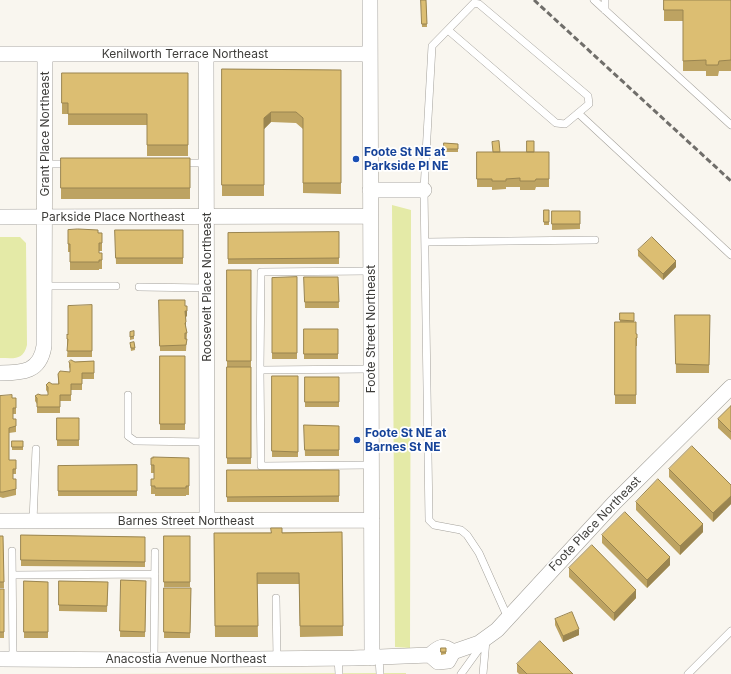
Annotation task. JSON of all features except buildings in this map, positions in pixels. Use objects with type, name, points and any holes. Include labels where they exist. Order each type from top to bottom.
[{"type":"street","name":"Foote Street Northeast","points":[[370,0],[371,465],[375,658]]},
{"type":"street","name":"Kenilworth Terrace Northeast","points":[[0,54],[370,54]]},
{"type":"street","name":"Grant Place Northeast","points":[[0,373],[19,373],[27,371],[37,364],[42,357],[44,346],[45,54]]},
{"type":"street","name":"Roosevelt Place Northeast","points":[[206,54],[207,521]]},
{"type":"street","points":[[370,190],[424,190]]},
{"type":"street","name":"Parkside Place Northeast","points":[[0,217],[370,216]]},
{"type":"street","name":"Foote Place Northeast","points":[[375,658],[430,656],[439,648],[447,647],[453,652],[474,646],[486,640],[497,630],[614,503],[731,387]]},
{"type":"street","name":"Barnes Street Northeast","points":[[0,521],[372,520]]},
{"type":"street","name":"Anacostia Avenue Northeast","points":[[7,659],[154,660],[375,658]]},
{"type":"lane","points":[[594,0],[731,125]]},
{"type":"lane","points":[[605,0],[605,10]]},
{"type":"lane","points":[[448,30],[556,123],[565,124],[589,104],[588,96],[479,4],[474,3],[432,46],[424,190],[429,520],[434,524],[461,530],[467,535],[479,553],[508,618]]},
{"type":"lane","points":[[578,113],[731,255]]},
{"type":"lane","points":[[723,118],[731,115]]},
{"type":"lane","points":[[175,163],[206,163]]},
{"type":"lane","points":[[45,164],[74,164]]},
{"type":"lane","points":[[425,242],[595,240]]},
{"type":"lane","points":[[370,271],[261,272],[260,370],[261,466],[371,465]]},
{"type":"lane","points":[[44,286],[116,286]]},
{"type":"lane","points":[[138,287],[206,288]]},
{"type":"lane","points":[[260,370],[371,368]]},
{"type":"lane","points":[[128,395],[128,436],[135,441],[207,442]]},
{"type":"lane","points":[[33,521],[36,449]]},
{"type":"lane","points":[[7,659],[13,575],[12,551]]},
{"type":"lane","points":[[154,660],[155,552]]},
{"type":"lane","points":[[13,575],[155,574]]},
{"type":"lane","points":[[276,598],[277,659]]},
{"type":"lane","points":[[688,674],[731,631]]},
{"type":"lane","points":[[461,674],[486,640]]},
{"type":"lane","points":[[483,674],[486,640]]},
{"type":"lane","points":[[338,658],[339,674]]},
{"type":"lane","points":[[375,658],[380,674]]},
{"type":"green space","points":[[392,205],[411,210],[410,648],[395,647]]},
{"type":"green space","points":[[0,237],[20,237],[26,243],[27,345],[23,354],[17,358],[0,358]]},
{"type":"green space","points":[[406,673],[406,674],[88,674]]},
{"type":"railway","points":[[534,0],[731,181]]},
{"type":"place","name":"Foote St NE at Parkside Pl NE","points":[[356,159]]},
{"type":"place","name":"Foote St NE at Barnes St NE","points":[[357,440]]}]
